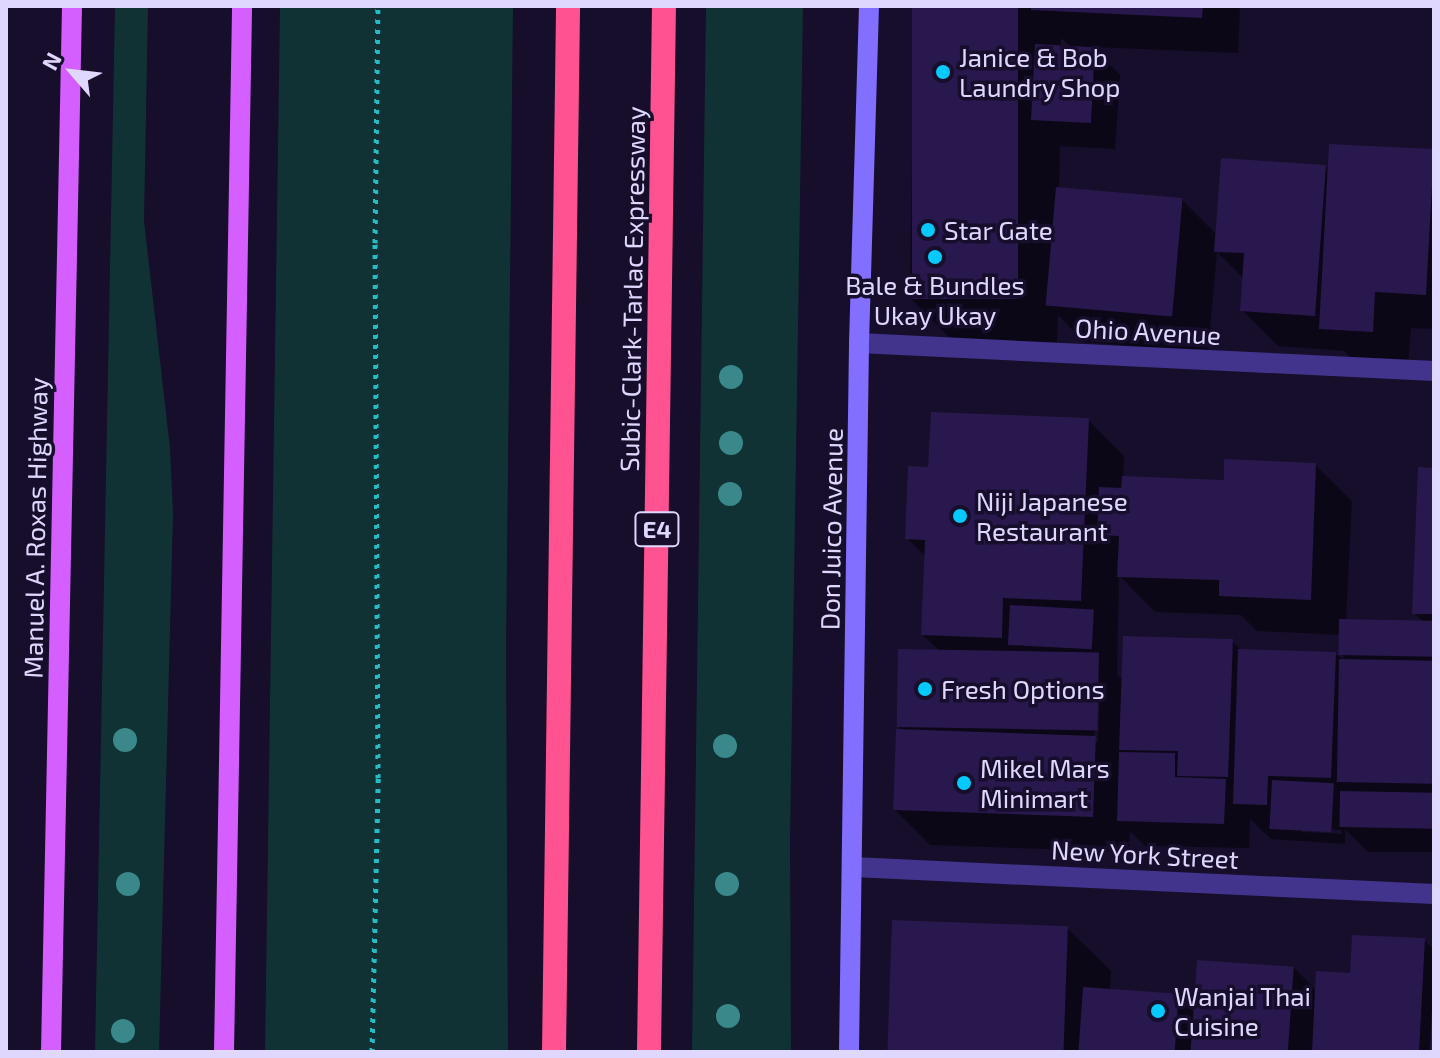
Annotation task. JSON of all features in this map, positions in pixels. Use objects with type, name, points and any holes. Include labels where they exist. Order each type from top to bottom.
[{"type":"highway","points":[[554,1052],[568,6]]},
{"type":"highway","name":"Subic-Clark-Tarlac Expressway","points":[[649,1052],[664,6]]},
{"type":"main road","name":"Manuel A. Roxas Highway","points":[[51,1052],[72,6]]},
{"type":"main road","points":[[224,1052],[242,6]]},
{"type":"main road","name":"Don Juico Avenue","points":[[849,1052],[859,343],[869,6]]},
{"type":"street","name":"Ohio Avenue","points":[[859,343],[1434,371]]},
{"type":"street","name":"New York Street","points":[[853,867],[1434,894]]},
{"type":"path","points":[[372,1052],[379,748],[375,243],[378,6]]},
{"type":"green space","points":[[115,6],[148,6],[144,221],[170,448],[173,514],[159,1052],[95,1052]]},
{"type":"green space","points":[[280,6],[513,6],[506,650],[508,1052],[265,1052]]},
{"type":"green space","points":[[706,6],[803,6],[790,839],[791,1052],[692,1052]]},
{"type":"building","points":[[912,6],[1018,6],[1018,299],[912,299]]},
{"type":"building","points":[[1031,6],[1203,6],[1202,18],[1031,10]]},
{"type":"building","points":[[1035,44],[1095,47],[1091,123],[1031,120]]},
{"type":"building","points":[[1329,144],[1434,149],[1426,295],[1375,292],[1373,332],[1319,329]]},
{"type":"building","points":[[1221,158],[1326,165],[1315,316],[1240,311],[1244,253],[1214,252]]},
{"type":"building","points":[[1056,187],[1183,198],[1172,317],[1046,306]]},
{"type":"building","points":[[931,412],[1089,418],[1081,601],[1003,598],[1002,638],[921,635],[925,540],[905,539],[908,466],[928,467]]},
{"type":"building","points":[[1224,459],[1316,463],[1311,600],[1219,596],[1219,580],[1117,577],[1119,536],[1097,535],[1099,487],[1121,488],[1122,476],[1224,480]]},
{"type":"building","points":[[1418,467],[1434,468],[1434,614],[1412,614]]},
{"type":"building","points":[[1010,605],[1094,609],[1092,649],[1008,645]]},
{"type":"building","points":[[1339,619],[1434,621],[1433,657],[1338,655]]},
{"type":"building","points":[[1123,636],[1233,639],[1228,777],[1177,776],[1178,751],[1119,750]]},
{"type":"building","points":[[898,649],[1099,653],[1098,730],[897,727]]},
{"type":"building","points":[[1238,649],[1336,652],[1331,778],[1268,776],[1267,805],[1233,804]]},
{"type":"building","points":[[1339,659],[1434,661],[1432,784],[1337,782]]},
{"type":"building","points":[[896,729],[1096,736],[1093,817],[893,810]]},
{"type":"building","points":[[1119,752],[1175,753],[1175,777],[1226,779],[1224,824],[1117,821]]},
{"type":"building","points":[[1272,780],[1334,783],[1331,832],[1269,829]]},
{"type":"building","points":[[1340,791],[1434,793],[1433,829],[1339,827]]},
{"type":"building","points":[[892,920],[1068,926],[1063,1052],[887,1052]]},
{"type":"building","points":[[1352,935],[1425,938],[1419,1052],[1312,1052],[1316,971],[1350,973]]},
{"type":"building","points":[[1197,960],[1294,967],[1288,1052],[1191,1052]]},
{"type":"building","points":[[1083,987],[1179,994],[1175,1052],[1078,1052]]},
{"type":"building","points":[[1432,1008],[1434,1052],[1430,1052]]},
{"type":"place","name":"Janice & Bob Laundry Shop","points":[[943,72]]},
{"type":"place","name":"Star Gate","points":[[928,230]]},
{"type":"place","name":"Bale & Bundles Ukay Ukay","points":[[935,257]]},
{"type":"place","name":"Niji Japanese Restaurant","points":[[960,516]]},
{"type":"place","name":"Fresh Options","points":[[925,689]]},
{"type":"place","name":"Mikel Mars Minimart","points":[[964,783]]},
{"type":"place","name":"Wanjai Thai Cuisine","points":[[1158,1011]]}]
